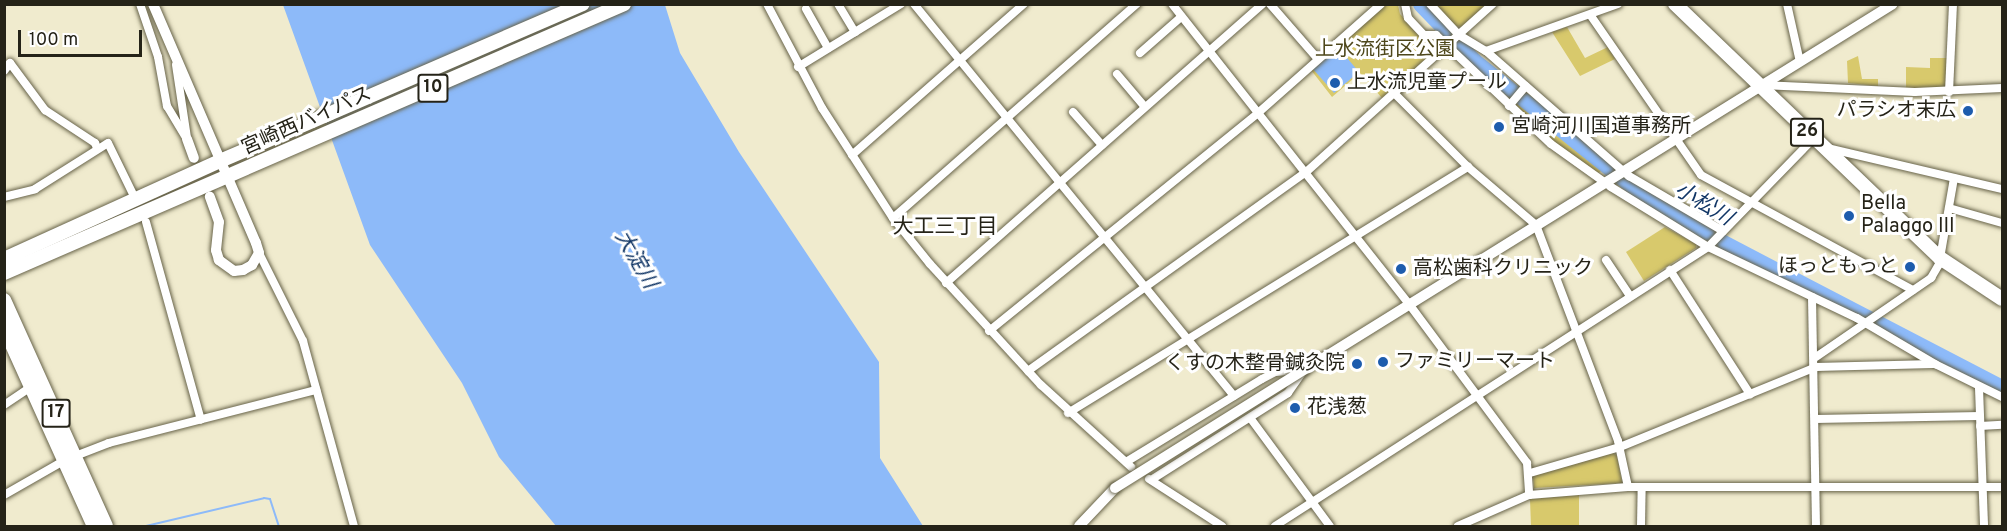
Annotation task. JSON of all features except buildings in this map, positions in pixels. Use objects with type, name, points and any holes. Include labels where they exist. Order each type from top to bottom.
[{"type":"main road","name":"宮崎西バイパス","points":[[4,259],[235,154],[583,4]]},
{"type":"main road","name":"宮崎西バイパス","points":[[4,273],[624,4]]},
{"type":"main road","name":"26","points":[[1675,4],[1940,258],[2002,299]]},
{"type":"main road","name":"17","points":[[4,300],[70,459],[94,526]]},
{"type":"main road","name":"17","points":[[4,327],[32,387],[106,526]]},
{"type":"street","points":[[140,4],[158,57],[167,106],[187,139],[194,158]]},
{"type":"street","points":[[153,4],[259,253],[303,341],[354,526]]},
{"type":"street","points":[[767,4],[798,67],[893,218],[946,283],[1068,413],[1128,464],[1275,372],[1304,370]]},
{"type":"street","points":[[838,4],[855,32]]},
{"type":"street","points":[[798,67],[901,4]]},
{"type":"street","points":[[914,4],[1234,396]]},
{"type":"street","points":[[852,155],[1024,4]]},
{"type":"street","points":[[893,218],[1137,4]]},
{"type":"street","points":[[1172,4],[1356,236],[1477,395],[1530,473],[1529,495]]},
{"type":"street","points":[[946,283],[1263,4]]},
{"type":"street","points":[[1270,4],[1318,59]]},
{"type":"street","points":[[990,331],[1258,113],[1381,4]]},
{"type":"street","points":[[1405,4],[1408,18],[1424,35],[1436,36],[1551,144],[1606,181],[1708,247],[1864,322],[1979,388],[2002,397]]},
{"type":"street","points":[[1430,4],[1459,35],[1486,51],[1622,170],[1723,231]]},
{"type":"street","points":[[1028,371],[1305,173],[1493,4]]},
{"type":"street","points":[[1486,51],[1591,16],[1618,4]]},
{"type":"street","points":[[1787,4],[1800,62]]},
{"type":"street","points":[[1079,526],[1115,488],[1622,170],[1893,4]]},
{"type":"street","points":[[1949,92],[1953,4]]},
{"type":"street","points":[[806,9],[828,48]]},
{"type":"street","points":[[1591,16],[1701,175],[1750,204],[1913,290]]},
{"type":"street","points":[[1140,53],[1181,17]]},
{"type":"street","points":[[173,50],[187,139]]},
{"type":"street","points":[[4,71],[10,63],[45,110],[95,142],[98,148]]},
{"type":"street","points":[[1117,74],[1145,107]]},
{"type":"street","points":[[1759,85],[1949,92],[2002,88]]},
{"type":"street","points":[[1509,106],[1526,86]]},
{"type":"street","points":[[1394,93],[1468,167],[1536,225],[1620,447],[1628,487]]},
{"type":"street","points":[[1073,112],[1102,145]]},
{"type":"street","points":[[1275,526],[1708,247],[1814,138]]},
{"type":"street","points":[[4,197],[35,189],[98,148],[112,145],[132,192]]},
{"type":"street","points":[[1826,148],[2002,189]]},
{"type":"street","points":[[1068,413],[1468,167]]},
{"type":"street","points":[[1816,357],[1931,278],[1940,258],[1954,178]]},
{"type":"street","points":[[210,197],[219,222],[216,250],[219,260],[234,271],[243,270],[252,265],[259,253]]},
{"type":"street","points":[[1949,208],[2002,223]]},
{"type":"street","points":[[147,222],[201,420]]},
{"type":"street","points":[[1606,260],[1629,296]]},
{"type":"street","points":[[1670,270],[1750,394]]},
{"type":"street","points":[[1812,297],[1816,357],[1816,526]]},
{"type":"street","points":[[1530,473],[1620,447],[1816,367],[1935,364]]},
{"type":"street","points":[[1222,526],[1150,479],[1251,419],[1288,393],[1304,370]]},
{"type":"street","points":[[4,405],[32,387]]},
{"type":"street","points":[[1979,388],[1984,526]]},
{"type":"street","points":[[4,495],[70,459],[109,443],[316,390]]},
{"type":"street","points":[[1815,419],[1980,416]]},
{"type":"street","points":[[1251,419],[1330,526]]},
{"type":"street","points":[[1980,426],[2002,425]]},
{"type":"street","points":[[1458,526],[1529,495],[1628,487],[2002,487]]},
{"type":"street","points":[[1641,526],[1642,487]]},
{"type":"green space","name":"上水流街区公園","points":[[1386,5],[1398,5],[1400,14],[1426,41],[1437,38],[1441,46],[1382,98],[1360,73],[1332,97],[1311,70]]},
{"type":"green space","points":[[1434,5],[1487,5],[1462,27],[1455,26]]},
{"type":"green space","points":[[1567,27],[1585,58],[1608,47],[1615,59],[1580,76],[1552,32]]},
{"type":"green space","points":[[1858,56],[1862,79],[1878,79],[1878,86],[1848,83],[1847,61]]},
{"type":"green space","points":[[1930,58],[1947,58],[1946,89],[1906,88],[1906,67],[1930,68]]},
{"type":"green space","points":[[1527,89],[1614,164],[1598,173],[1551,143],[1512,107]]},
{"type":"green space","points":[[1665,227],[1696,244],[1696,248],[1644,281],[1626,252]]},
{"type":"green space","points":[[1613,453],[1617,456],[1622,483],[1534,488],[1533,476]]},
{"type":"green space","points":[[1579,495],[1579,526],[1531,526],[1530,499]]},
{"type":"water","name":"大淀川","points":[[283,5],[665,5],[680,53],[739,152],[879,362],[880,458],[923,526],[556,526],[499,457],[462,383],[370,245]]},
{"type":"water","name":"上水流児童プール","points":[[1332,52],[1336,56],[1342,52],[1359,72],[1334,93],[1313,69]]},
{"type":"waterway","name":"小松川","points":[[1420,4],[1474,60],[1635,189],[1723,242],[2002,387]]},
{"type":"waterway","points":[[146,526],[264,498],[270,499],[279,526]]},
{"type":"place","name":"上水流児童プール","points":[[1335,83]]},
{"type":"place","name":"パラシオ末広","points":[[1968,111]]},
{"type":"place","name":"宮崎河川国道事務所","points":[[1499,127]]},
{"type":"place","name":"Bella Palaggo III","points":[[1849,216]]},
{"type":"place","name":"ほっともっと","points":[[1910,267]]},
{"type":"place","name":"高松歯科クリニック","points":[[1401,269]]},
{"type":"place","name":"ファミリーマート","points":[[1383,362]]},
{"type":"place","name":"くすの木整骨鍼灸院","points":[[1357,364]]},
{"type":"place","name":"花浅葱","points":[[1295,408]]},
{"type":"district","name":"大工三丁目","points":[[945,228]]}]
